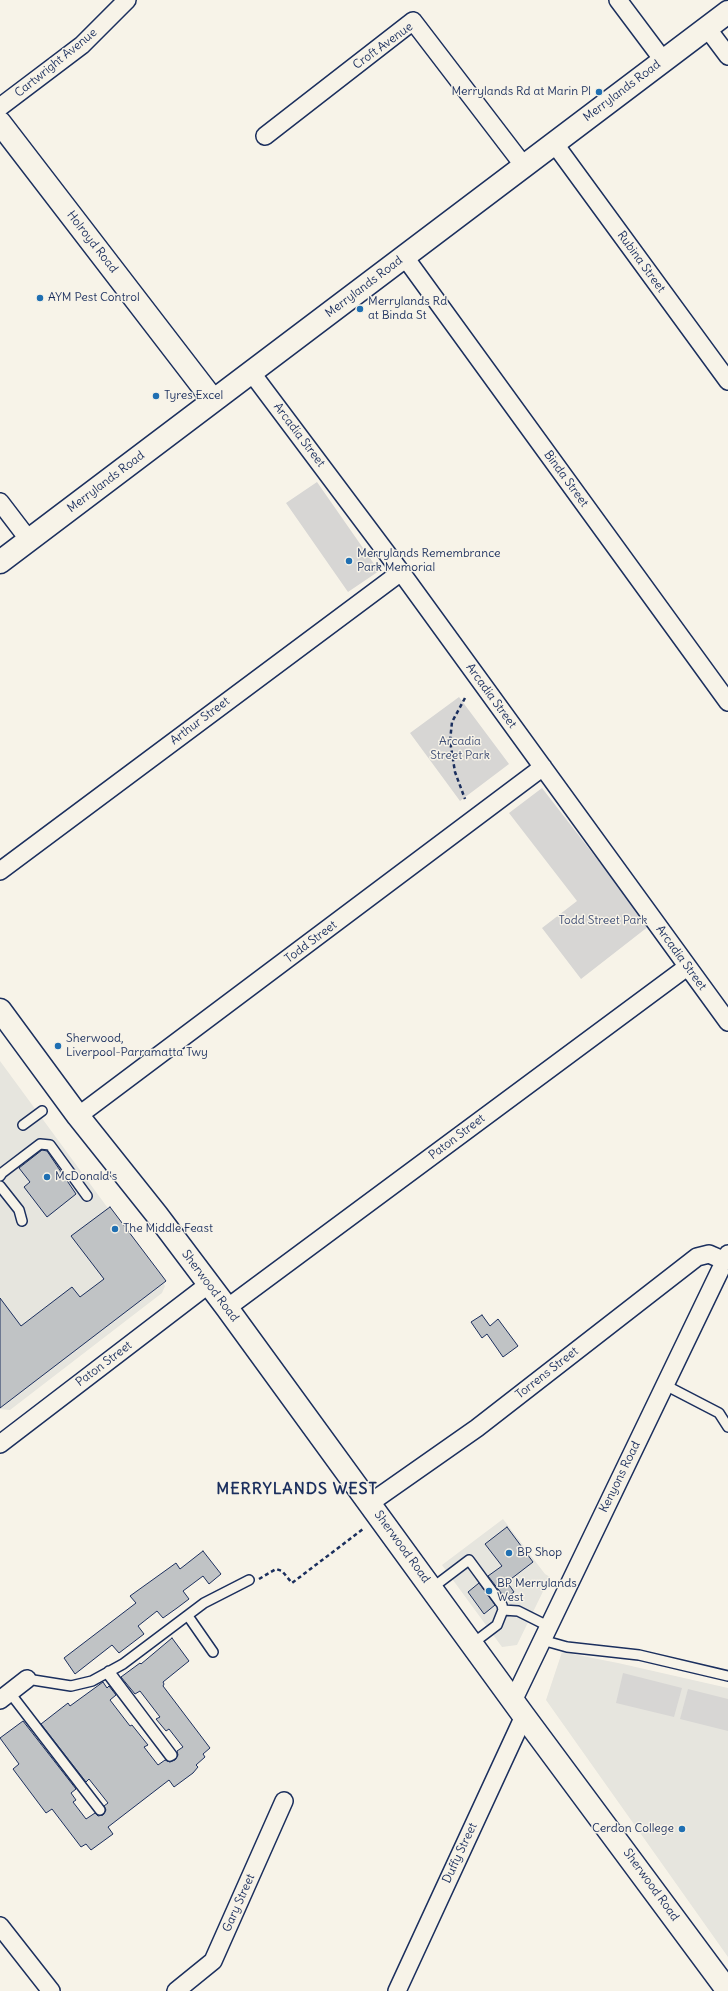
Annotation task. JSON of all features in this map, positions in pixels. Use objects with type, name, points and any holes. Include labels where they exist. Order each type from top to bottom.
[{"type":"main road","name":"Merrylands Road","points":[[0,562],[728,12]]},
{"type":"main road","name":"Holroyd Road","points":[[0,123],[213,400]]},
{"type":"main road","name":"Sherwood Road","points":[[0,1010],[78,1116],[227,1308],[728,1991]]},
{"type":"street","name":"Cartwright Avenue","points":[[0,107],[82,45],[127,0]]},
{"type":"street","points":[[618,0],[663,60]]},
{"type":"street","name":"Croft Avenue","points":[[265,136],[413,21],[524,166]]},
{"type":"street","points":[[707,28],[728,56]]},
{"type":"street","name":"Rubina Street","points":[[554,143],[728,381]]},
{"type":"street","name":"Binda Street","points":[[404,256],[728,702]]},
{"type":"street","name":"Arcadia Street","points":[[251,372],[401,572],[728,1022]]},
{"type":"street","points":[[0,502],[29,540]]},
{"type":"street","name":"Arthur Street","points":[[0,871],[401,572]]},
{"type":"street","name":"Todd Street","points":[[78,1116],[543,767]]},
{"type":"street","name":"Paton Street","points":[[227,1308],[687,967]]},
{"type":"street","name":"Torrens Street","points":[[370,1503],[476,1428],[697,1257],[709,1254],[726,1257]]},
{"type":"street","name":"Kenyons Road","points":[[519,1708],[545,1633],[726,1257]]},
{"type":"street","name":"Paton Street","points":[[0,1443],[209,1284]]},
{"type":"street","points":[[5,1696],[27,1679]]},
{"type":"street","name":"Duffy Street","points":[[396,1991],[519,1708]]},
{"type":"street","name":"Gary Street","points":[[176,1991],[214,1961],[284,1801]]},
{"type":"street","points":[[1,1928],[51,1991]]},
{"type":"lane","points":[[23,1125],[42,1111]]},
{"type":"lane","points":[[0,1176],[40,1144],[50,1145],[87,1196]]},
{"type":"lane","points":[[0,1186],[19,1210],[22,1221],[0,1196]]},
{"type":"lane","points":[[665,1385],[719,1413],[728,1426]]},
{"type":"lane","points":[[432,1588],[470,1560],[502,1605],[503,1610],[497,1625],[472,1644]]},
{"type":"lane","points":[[27,1679],[71,1686],[92,1681],[123,1664],[204,1603],[249,1580]]},
{"type":"lane","points":[[503,1610],[518,1611],[545,1633],[566,1647],[640,1655],[728,1676]]},
{"type":"lane","points":[[188,1616],[213,1652]]},
{"type":"lane","points":[[109,1671],[172,1755],[170,1756],[107,1673],[109,1671]]},
{"type":"lane","points":[[5,1696],[100,1810]]},
{"type":"path","points":[[465,698],[452,722],[450,740],[455,772],[465,799]]},
{"type":"path","points":[[249,1580],[258,1580],[276,1569],[282,1571],[292,1584],[363,1529]]},
{"type":"shaded area","points":[[0,1061],[165,1286],[162,1293],[10,1410],[0,1409]]},
{"type":"shaded area","points":[[503,1519],[545,1574],[550,1577],[517,1645],[502,1647],[442,1565]]},
{"type":"shaded area","name":"Cerdon College","points":[[562,1652],[728,1688],[728,1957],[546,1700]]},
{"type":"green space","points":[[317,482],[379,571],[348,592],[286,503]]},
{"type":"green space","name":"Arcadia Street Park","points":[[459,697],[509,764],[460,801],[410,733]]},
{"type":"green space","name":"Todd Street Park","points":[[542,788],[649,926],[581,979],[542,928],[577,901],[509,813]]},
{"type":"green space","points":[[623,1673],[682,1688],[674,1717],[616,1703]]},
{"type":"green space","points":[[688,1689],[728,1699],[728,1731],[680,1719]]},
{"type":"building","name":"McDonald's","points":[[42,1150],[47,1151],[76,1194],[47,1217],[24,1187],[30,1182],[19,1168]]},
{"type":"building","points":[[110,1207],[166,1281],[0,1408],[0,1298],[21,1326],[72,1287],[80,1297],[104,1279],[71,1236]]},
{"type":"building","points":[[482,1315],[490,1326],[498,1319],[518,1346],[503,1357],[487,1334],[482,1338],[471,1322]]},
{"type":"building","name":"BP Shop","points":[[507,1527],[533,1562],[507,1582],[514,1592],[505,1598],[488,1576],[502,1566],[485,1544]]},
{"type":"building","points":[[203,1551],[221,1574],[209,1584],[203,1576],[183,1591],[189,1599],[163,1618],[157,1611],[138,1626],[144,1634],[119,1653],[112,1645],[75,1674],[64,1658],[136,1603],[130,1596],[176,1563],[180,1569]]},
{"type":"building","points":[[479,1583],[495,1605],[484,1614],[468,1592]]},
{"type":"building","points":[[172,1638],[189,1661],[163,1682],[163,1686],[210,1748],[203,1754],[205,1757],[196,1765],[198,1767],[193,1773],[174,1787],[169,1780],[108,1827],[113,1834],[91,1850],[86,1844],[81,1847],[52,1809],[46,1813],[13,1769],[19,1764],[0,1738],[23,1721],[76,1789],[71,1793],[76,1800],[73,1802],[86,1819],[95,1813],[98,1816],[103,1815],[106,1810],[104,1806],[108,1803],[89,1779],[86,1782],[41,1724],[68,1703],[70,1706],[103,1682],[107,1688],[109,1686],[116,1695],[110,1700],[130,1726],[132,1725],[148,1745],[144,1747],[158,1765],[165,1760],[170,1762],[175,1760],[178,1755],[177,1751],[183,1747],[169,1729],[166,1731],[156,1719],[160,1717],[140,1691],[135,1694],[121,1677],[140,1663],[141,1664]]},
{"type":"place","name":"Merrylands Rd at Marin Pl","points":[[599,92]]},
{"type":"place","name":"AYM Pest Control","points":[[40,298]]},
{"type":"place","name":"Merrylands Rd at Binda St","points":[[360,309]]},
{"type":"place","name":"Tyres Excel","points":[[156,396]]},
{"type":"place","name":"Merrylands Remembrance Park Memorial","points":[[349,561]]},
{"type":"place","name":"Sherwood, Liverpool-Parramatta Twy","points":[[58,1046]]},
{"type":"place","name":"McDonald's","points":[[47,1177]]},
{"type":"place","name":"The Middle Feast","points":[[115,1229]]},
{"type":"place","name":"BP Shop","points":[[509,1553]]},
{"type":"place","name":"BP Merrylands West","points":[[489,1591]]},
{"type":"place","name":"Cerdon College","points":[[682,1829]]},
{"type":"district","name":"MERRYLANDS WEST","points":[[297,1489]]}]
